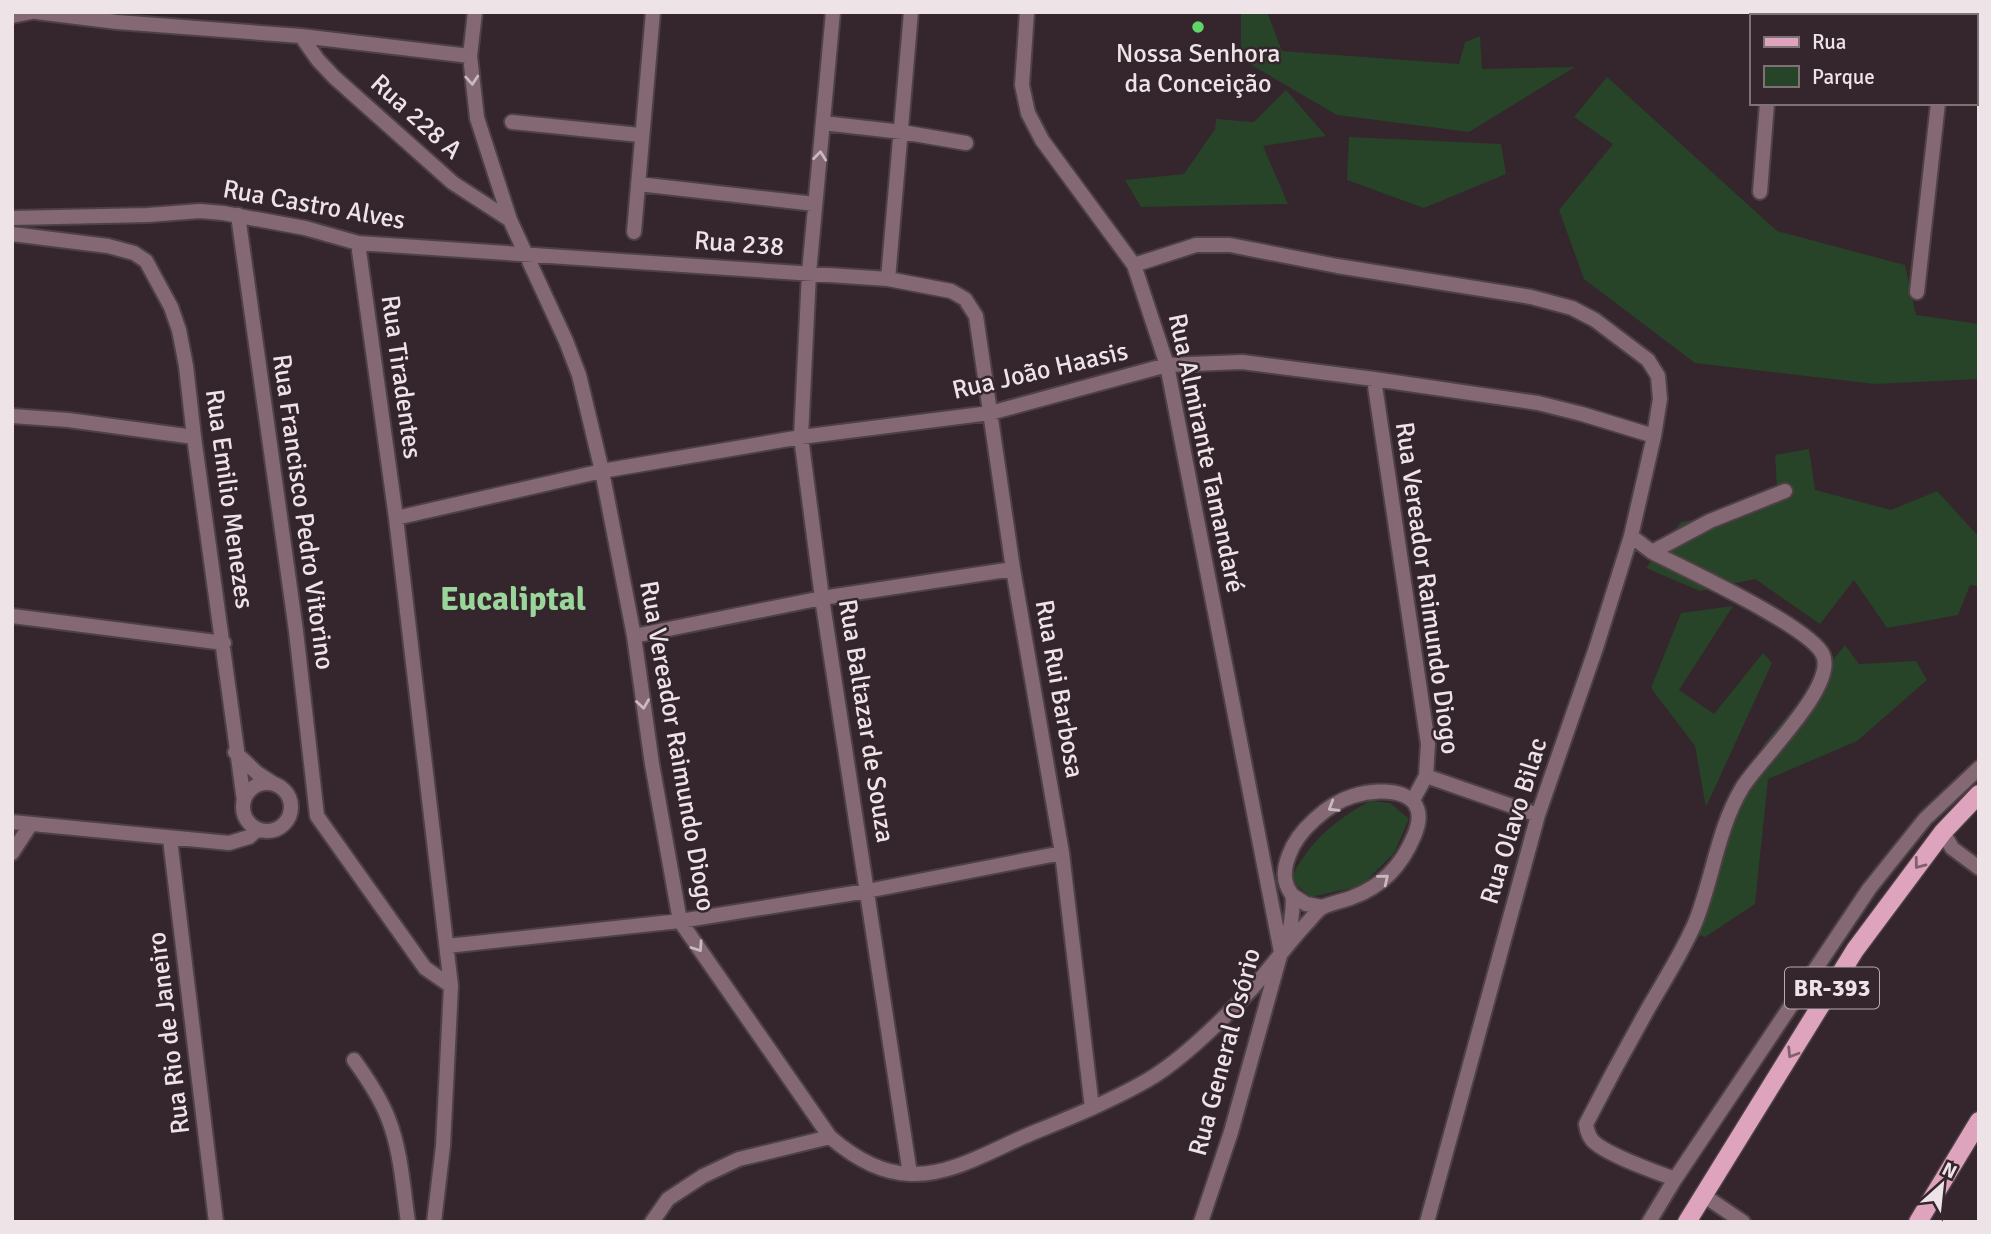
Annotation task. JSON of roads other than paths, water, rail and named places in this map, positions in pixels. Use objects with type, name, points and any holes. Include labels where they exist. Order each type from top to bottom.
[{"type":"main road","name":"BR-393","points":[[1687,1222],[1856,950],[1943,832],[1979,794]]},
{"type":"main road","points":[[1918,1222],[1979,1121]]},
{"type":"street","points":[[12,16],[34,12],[117,22],[301,36],[470,56]]},
{"type":"street","name":"Rua Vereador Raimundo Diogo","points":[[475,12],[470,56],[477,118],[523,253],[566,341],[579,375],[602,471],[634,636],[652,764],[680,921],[830,1137],[850,1154],[876,1166],[910,1174],[938,1171],[1092,1108],[1147,1080],[1181,1054],[1247,994],[1284,947],[1322,907],[1357,896],[1379,884],[1394,870],[1409,848],[1419,826],[1420,812],[1413,800],[1426,776],[1428,744],[1374,379]]},
{"type":"street","points":[[634,232],[640,135],[653,12]]},
{"type":"street","name":"Rua Baltazar de Souza","points":[[833,12],[809,273],[801,438],[822,598],[910,1174]]},
{"type":"street","points":[[888,279],[911,12]]},
{"type":"street","name":"Rua Almirante Tamandaré","points":[[1027,12],[1022,85],[1027,113],[1042,140],[1134,265],[1167,365],[1253,812]]},
{"type":"street","name":"Rua 228 A","points":[[301,36],[318,60],[334,76],[453,183],[510,220]]},
{"type":"street","points":[[1760,192],[1767,105]]},
{"type":"street","points":[[1917,292],[1938,105]]},
{"type":"street","points":[[512,122],[640,135]]},
{"type":"street","points":[[823,123],[966,143]]},
{"type":"street","points":[[638,184],[815,204]]},
{"type":"street","name":"Rua Castro Alves","points":[[12,218],[200,211],[239,215],[305,228],[358,243],[523,253]]},
{"type":"street","name":"Rua Francisco Pedro Vitorino","points":[[239,215],[296,631],[317,816]]},
{"type":"street","name":"Rua Emilio Menezes","points":[[12,234],[108,246],[134,253],[146,261],[171,307],[186,366],[224,643],[235,752],[244,801]]},
{"type":"street","name":"Rua Tiradentes","points":[[358,243],[396,518],[451,986]]},
{"type":"street","name":"Rua Olavo Bilac","points":[[1134,265],[1196,245],[1230,245],[1337,266],[1531,297],[1572,308],[1605,327],[1648,360],[1658,376],[1660,399],[1654,436],[1631,536],[1596,648],[1538,814],[1427,1222]]},
{"type":"street","name":"Rua 238","points":[[523,253],[888,279],[951,291]]},
{"type":"street","name":"Rua Rui Barbosa","points":[[951,291],[965,299],[976,316],[1013,569],[1062,853],[1092,1108]]},
{"type":"street","name":"Rua João Haasis","points":[[396,518],[602,471],[801,438],[990,413],[1167,365],[1242,362],[1374,379],[1538,403],[1654,436]]},
{"type":"street","points":[[12,416],[68,420],[194,437]]},
{"type":"street","points":[[1652,552],[1710,521],[1785,491]]},
{"type":"street","points":[[1631,536],[1652,552],[1794,627],[1816,644],[1825,658],[1824,671],[1816,691],[1798,718],[1742,787],[1726,821],[1696,920],[1682,953],[1615,1068],[1586,1125],[1594,1143],[1675,1179]]},
{"type":"street","points":[[634,636],[822,598],[1013,569]]},
{"type":"street","points":[[12,615],[224,643]]},
{"type":"street","points":[[235,752],[257,773],[282,789],[291,806],[290,816],[285,824],[277,829],[258,830],[245,818],[244,801],[255,786],[274,784]]},
{"type":"street","points":[[1649,1222],[1869,889],[1925,819],[1979,768]]},
{"type":"street","points":[[1426,776],[1538,814]]},
{"type":"street","points":[[1322,907],[1307,904],[1292,895],[1286,885],[1284,873],[1290,852],[1306,829],[1327,808],[1353,796],[1398,792],[1413,800]]},
{"type":"street","points":[[291,806],[317,816],[425,968],[451,986],[443,1146],[434,1222]]},
{"type":"street","name":"Rua General Osório","points":[[1201,1222],[1231,1132],[1284,947],[1253,812]]},
{"type":"street","points":[[12,822],[229,843],[249,837],[258,830]]},
{"type":"street","points":[[12,853],[31,824]]},
{"type":"street","points":[[1943,832],[1960,856],[1979,868]]},
{"type":"street","name":"Rua Rio de Janeiro","points":[[170,839],[216,1222]]},
{"type":"street","points":[[447,946],[680,921],[867,891],[1062,853]]},
{"type":"street","points":[[1284,947],[1292,895]]},
{"type":"street","points":[[355,1060],[388,1116],[396,1141],[408,1222]]},
{"type":"street","points":[[652,1222],[668,1199],[703,1176],[739,1159],[830,1137]]},
{"type":"street","points":[[1703,1195],[1743,1222]]},
{"type":"place","name":"Nossa Senhora da Conceição","points":[[1198,27]]},
{"type":"district","name":"Eucaliptal","points":[[513,599]]}]
